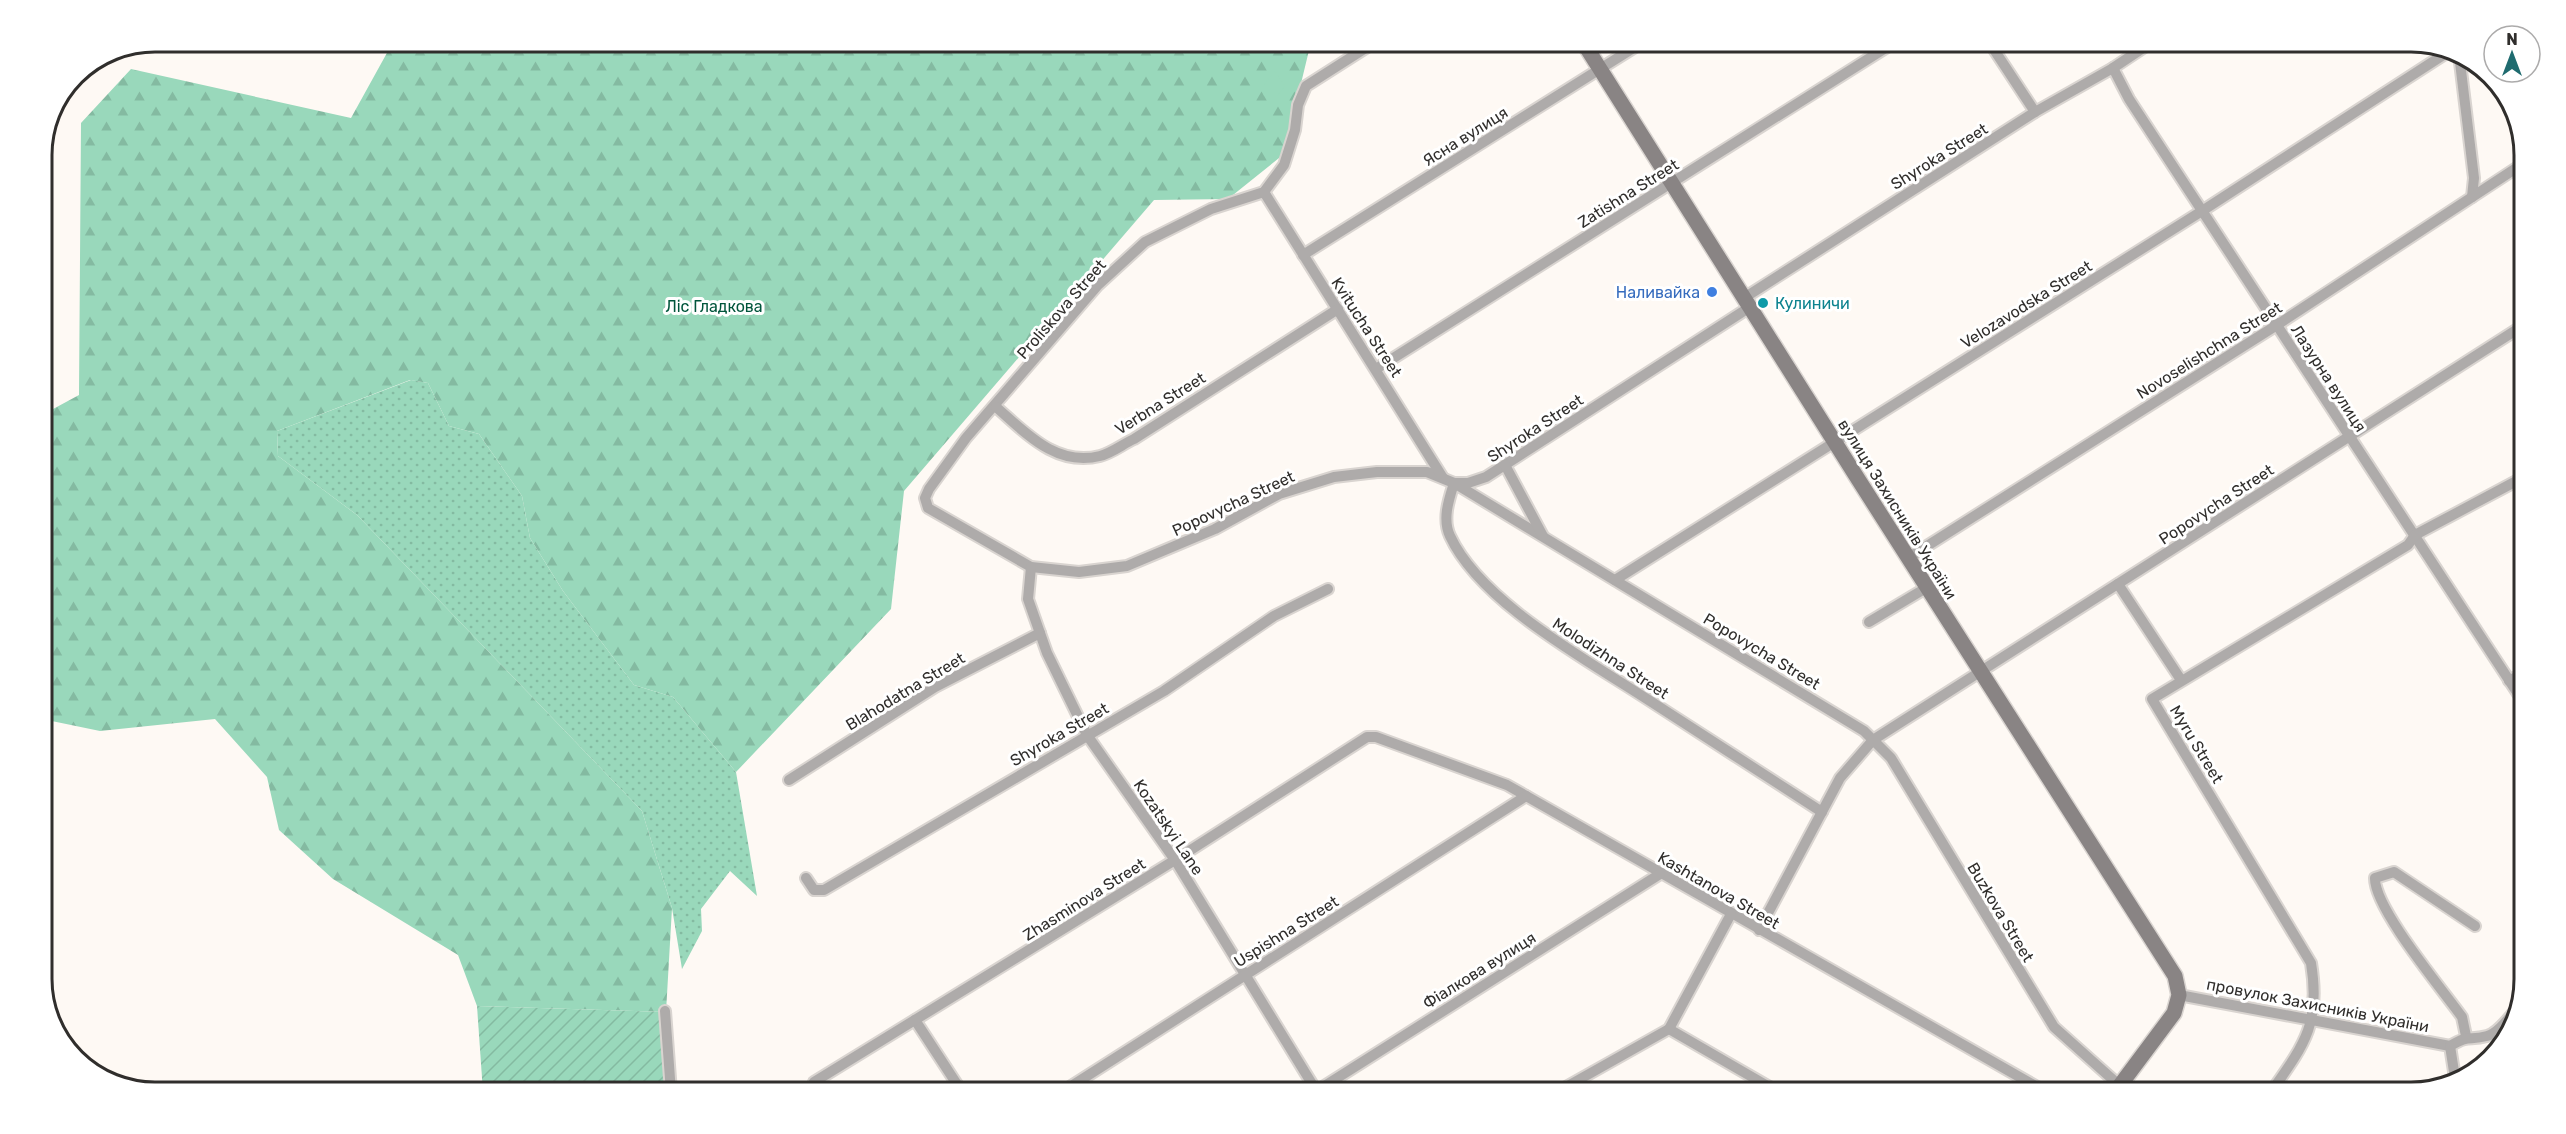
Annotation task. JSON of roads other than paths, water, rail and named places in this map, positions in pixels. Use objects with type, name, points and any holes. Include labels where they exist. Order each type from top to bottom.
[{"type":"street","points":[[1264,192],[1284,165],[1295,130],[1298,105],[1306,86],[1360,52]]},
{"type":"street","name":"вулиця Захисників України","points":[[1589,52],[1926,588],[2175,976],[2179,995]]},
{"type":"street","name":"Ясна вулиця","points":[[1303,255],[1627,52]]},
{"type":"street","name":"Zatishna Street","points":[[1376,369],[1879,52]]},
{"type":"street","points":[[1996,52],[2035,112]]},
{"type":"street","name":"Shyroka Street","points":[[1448,480],[1468,483],[1486,477],[2035,112],[2137,52]]},
{"type":"street","name":"Velozavodska Street","points":[[1615,580],[2202,211],[2440,57]]},
{"type":"street","points":[[2460,66],[2474,178],[2472,197]]},
{"type":"street","name":"Лазурна вулиця","points":[[2113,68],[2129,99],[2514,688]]},
{"type":"street","name":"Novoselishchna Street","points":[[1908,558],[2277,325],[2513,170]]},
{"type":"street","name":"Kvitucha Street","points":[[1264,192],[1448,480]]},
{"type":"street","name":"Proliskova Street","points":[[928,508],[925,498],[929,489],[966,438],[996,406],[1098,285],[1145,242],[1211,209],[1264,192]]},
{"type":"street","name":"Verbna Street","points":[[996,406],[1032,438],[1055,454],[1081,458],[1101,455],[1134,439],[1338,309]]},
{"type":"street","name":"Popovycha Street","points":[[928,508],[1030,567],[1079,572],[1126,566],[1215,530],[1279,494],[1334,477],[1377,472],[1427,472],[1448,480],[1544,537],[1864,731],[1873,740],[2513,332]]},
{"type":"street","points":[[1505,465],[1544,537]]},
{"type":"street","name":"Molodizhna Street","points":[[1448,480],[1446,510],[1448,533],[1459,552],[1489,586],[1535,626],[1822,812]]},
{"type":"street","name":"Myru Street","points":[[2278,1082],[2303,1048],[2312,1019],[2315,986],[2311,963],[2152,699],[2408,545],[2415,535],[2513,483]]},
{"type":"street","name":"Kozatskyi Lane","points":[[1030,567],[1028,599],[1040,633],[1087,735],[1175,860],[1310,1082]]},
{"type":"street","points":[[2118,584],[2181,680]]},
{"type":"street","points":[[1869,622],[1926,588]]},
{"type":"street","name":"Shyroka Street","points":[[806,878],[814,890],[824,890],[1164,691],[1274,616],[1328,589]]},
{"type":"street","name":"Blahodatna Street","points":[[789,780],[935,687],[1040,633]]},
{"type":"street","points":[[2509,681],[2514,679]]},
{"type":"street","name":"Zhasminova Street","points":[[814,1082],[1175,860],[1367,737]]},
{"type":"street","name":"Kashtanova Street","points":[[1367,737],[1376,737],[1507,786],[2028,1082]]},
{"type":"street","points":[[1759,930],[1840,778],[1873,740]]},
{"type":"street","name":"Buzkova Street","points":[[1873,740],[1891,758],[2054,1027],[2111,1082]]},
{"type":"street","name":"Uspishna Street","points":[[1078,1082],[1526,796]]},
{"type":"street","points":[[2466,1036],[2462,1017],[2387,913],[2376,889],[2375,878],[2394,872],[2475,926]]},
{"type":"street","name":"Фіалкова вулиця","points":[[1332,1082],[1660,874]]},
{"type":"street","points":[[1577,1082],[1670,1029],[1731,914]]},
{"type":"street","points":[[2123,1082],[2174,1013],[2179,995]]},
{"type":"street","name":"провулок Захисників України","points":[[2179,995],[2450,1046]]},
{"type":"street","points":[[665,1011],[670,1082]]},
{"type":"street","points":[[915,1020],[955,1082]]},
{"type":"street","points":[[2454,1072],[2450,1046],[2466,1036],[2486,1036],[2494,1033],[2504,1021]]},
{"type":"street","points":[[1670,1029],[1761,1082]]},
{"type":"place","name":"Наливайка","points":[[1712,292]]},
{"type":"place","name":"Кулиничи","points":[[1763,303]]},
{"type":"park label","name":"Ліс Гладкова","points":[[714,306]]}]
